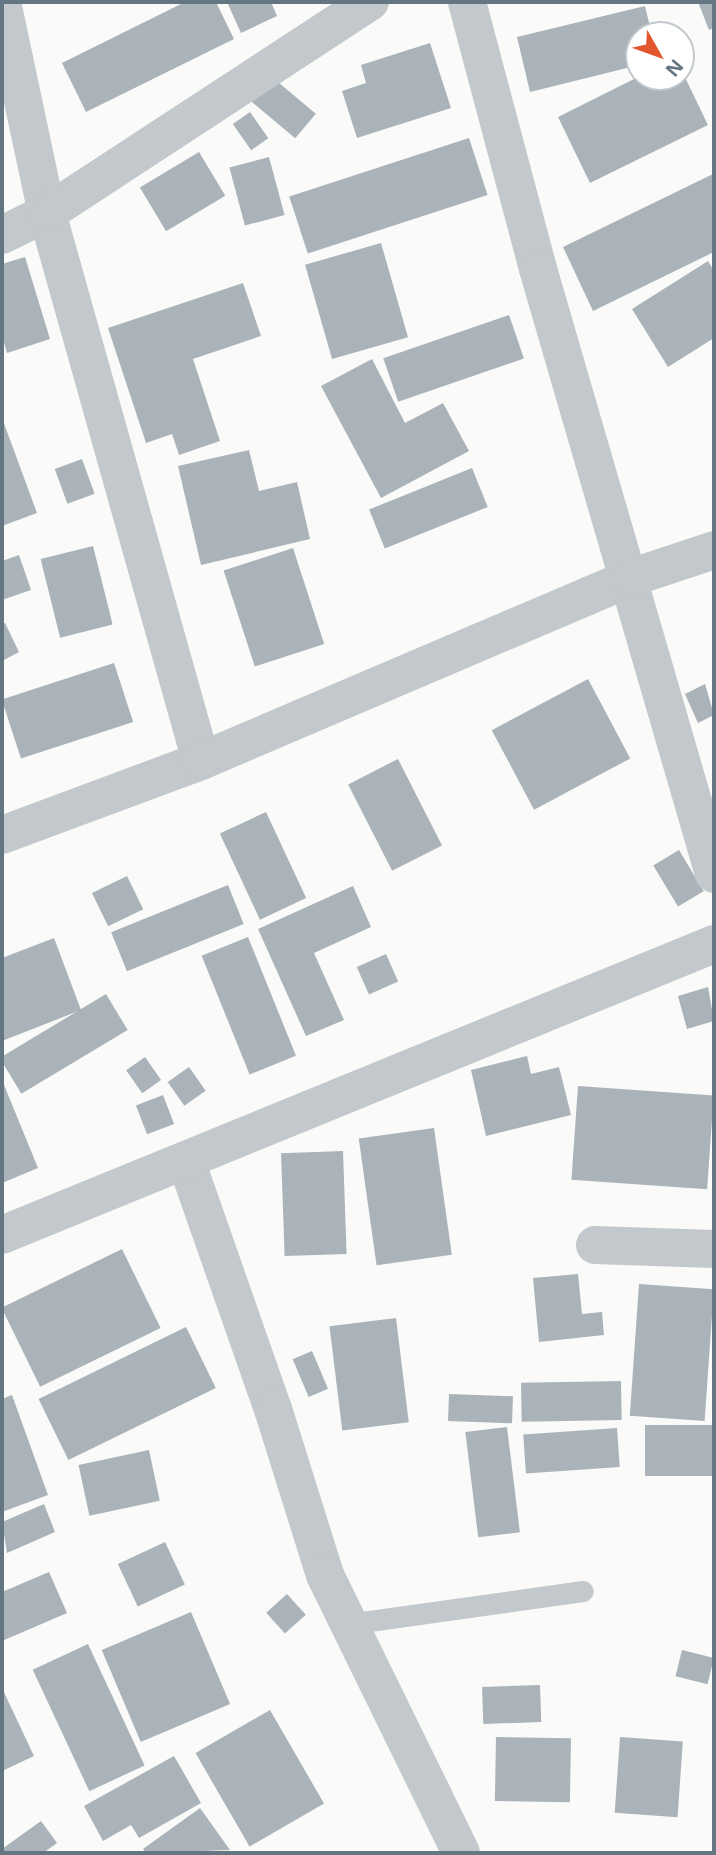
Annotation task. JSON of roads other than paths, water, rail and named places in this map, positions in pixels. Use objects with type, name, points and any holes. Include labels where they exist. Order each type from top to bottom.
[{"type":"street","points":[[2,2],[47,213],[201,761]]},
{"type":"street","points":[[2,235],[47,213],[370,2]]},
{"type":"street","points":[[467,2],[538,269],[714,874]]},
{"type":"street","points":[[2,835],[201,761],[630,578],[714,550]]},
{"type":"street","points":[[2,1235],[714,944]]},
{"type":"street","points":[[186,1161],[273,1409],[325,1575],[461,1853]]},
{"type":"street","points":[[595,1245],[714,1249]]},
{"type":"lane","points":[[348,1624],[583,1591]]}]
